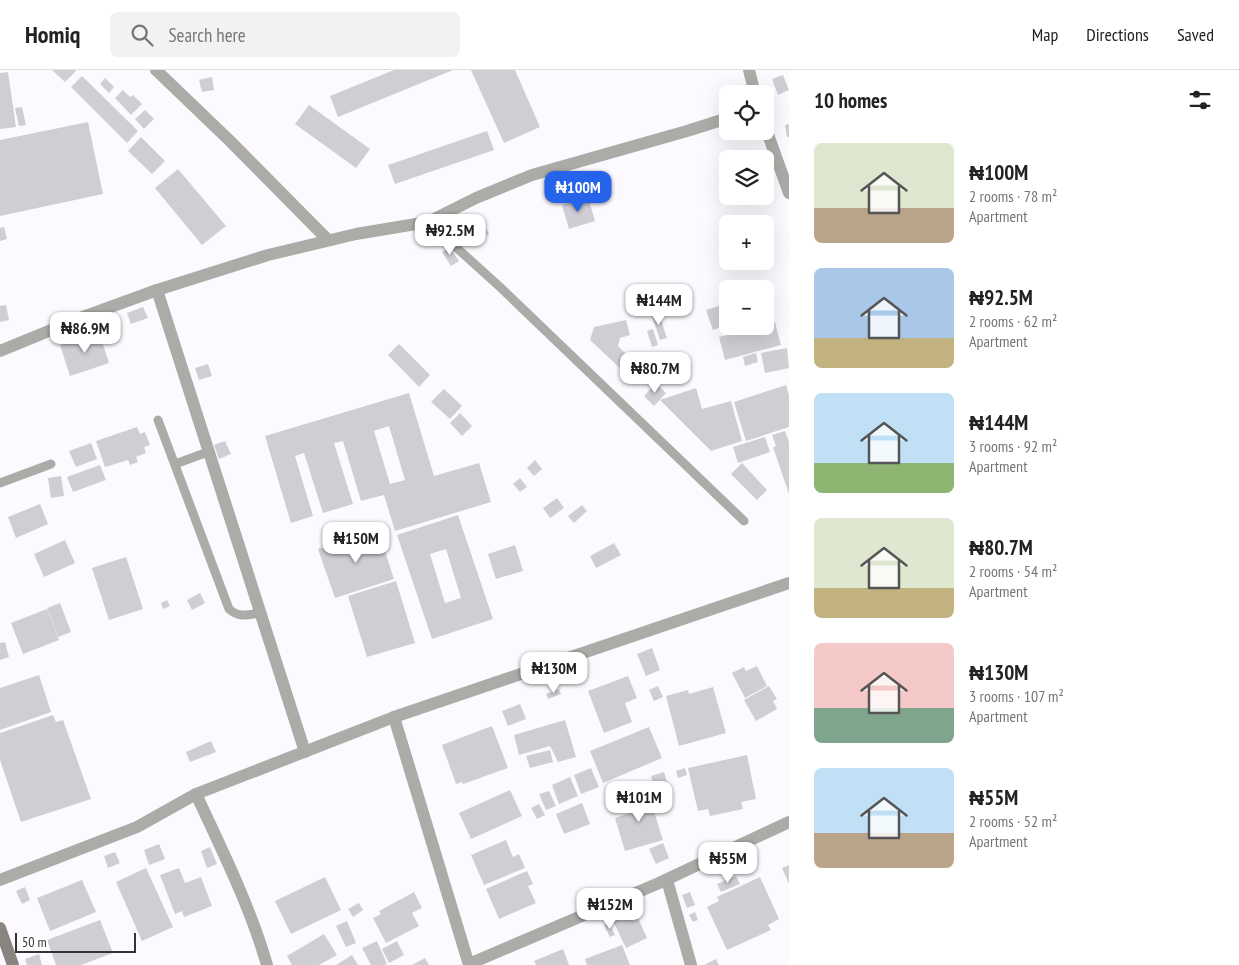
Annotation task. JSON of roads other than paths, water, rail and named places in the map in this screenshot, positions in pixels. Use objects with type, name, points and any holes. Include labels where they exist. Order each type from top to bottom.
[{"type":"street","points":[[156,70],[328,240]]},
{"type":"street","points":[[166,70],[170,83]]},
{"type":"street","points":[[749,70],[753,85]]},
{"type":"street","points":[[0,350],[156,290],[268,255],[328,240],[428,222],[476,198],[532,175],[719,121]]},
{"type":"street","points":[[770,140],[789,194]]},
{"type":"street","points":[[156,290],[305,752]]},
{"type":"street","points":[[0,880],[137,827],[196,794],[394,718],[789,583]]},
{"type":"street","points":[[394,718],[469,964],[667,880],[789,822]]},
{"type":"street","points":[[196,794],[234,877],[267,965]]},
{"type":"street","points":[[667,880],[691,965]]},
{"type":"street","points":[[0,928],[13,965]]},
{"type":"lane","points":[[428,222],[500,287],[744,521]]},
{"type":"lane","points":[[158,420],[229,610],[244,616],[260,613]]},
{"type":"lane","points":[[175,464],[208,452]]},
{"type":"lane","points":[[0,483],[52,464]]}]
